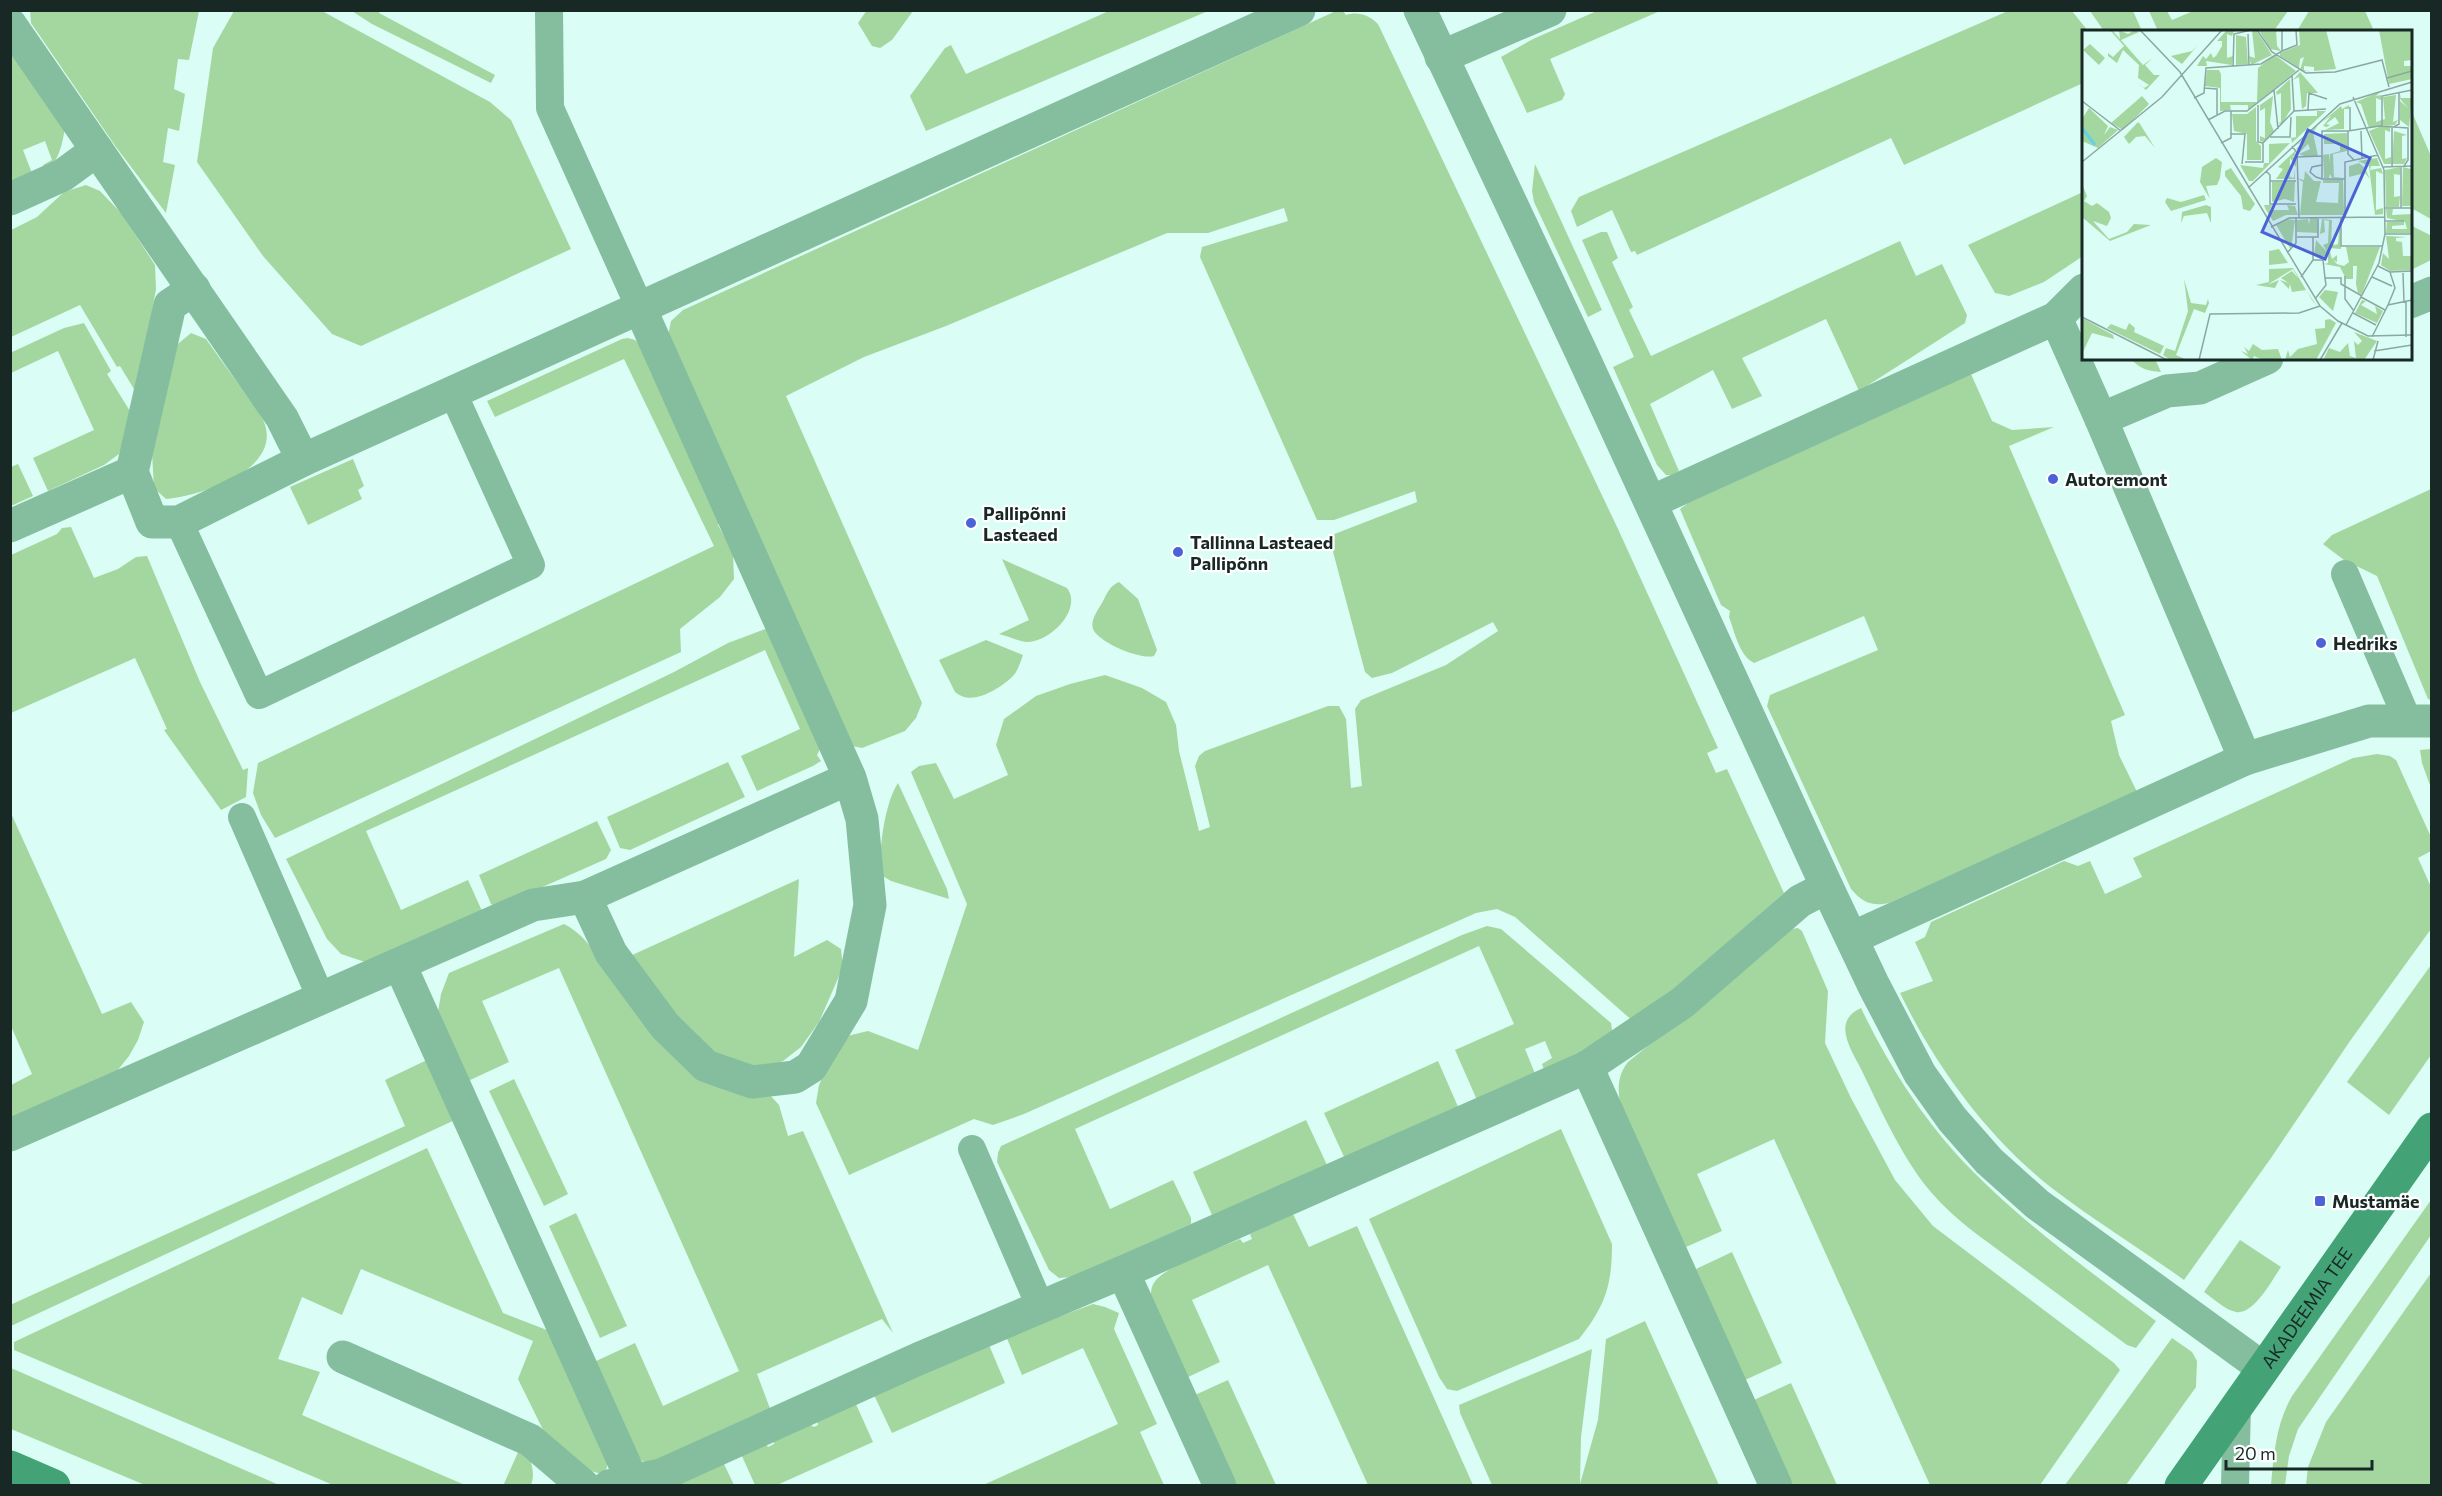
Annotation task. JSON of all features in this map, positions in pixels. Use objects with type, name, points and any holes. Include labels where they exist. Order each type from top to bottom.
[{"type":"main road","name":"AKADEEMIA TEE","points":[[2181,1485],[2432,1129]]},
{"type":"main road","points":[[10,1467],[54,1485]]},
{"type":"street","points":[[194,289],[170,305],[132,472],[152,522],[178,522],[303,460],[1299,10]]},
{"type":"street","points":[[1420,10],[1651,502],[1827,887],[1920,1074],[1952,1119],[1989,1161],[2037,1204],[2263,1368]]},
{"type":"street","points":[[1441,57],[1550,10]]},
{"type":"street","points":[[10,24],[282,418],[303,460]]},
{"type":"street","points":[[10,199],[63,175],[97,150]]},
{"type":"street","points":[[1651,502],[2056,318],[2082,292]]},
{"type":"street","points":[[2412,301],[2432,293]]},
{"type":"street","points":[[585,897],[611,953],[665,1026],[706,1066],[752,1082],[795,1077],[811,1067],[851,1001],[870,905],[862,819],[850,778],[640,308]]},
{"type":"street","points":[[2056,318],[2245,759]]},
{"type":"street","points":[[2101,419],[2167,391],[2200,388],[2263,360]]},
{"type":"street","points":[[10,526],[132,472]]},
{"type":"street","points":[[1852,938],[2245,759],[2369,721],[2420,721]]},
{"type":"street","points":[[10,1135],[533,905],[585,897],[850,778]]},
{"type":"street","points":[[400,965],[620,1483],[661,1475],[1040,1306],[1124,1272],[1587,1067],[1682,1003],[1800,901],[1827,887]]},
{"type":"street","points":[[1587,1067],[1776,1485]]},
{"type":"street","points":[[1124,1272],[1220,1485]]},
{"type":"street","points":[[343,1357],[530,1440],[584,1485]]},
{"type":"lane","points":[[549,10],[550,108],[640,308]]},
{"type":"lane","points":[[178,522],[259,695],[531,565],[453,393]]},
{"type":"lane","points":[[2345,573],[2420,721]]},
{"type":"lane","points":[[242,817],[321,998]]},
{"type":"lane","points":[[972,1149],[1040,1306]]},
{"type":"lane","points":[[2235,1485],[2237,1405]]},
{"type":"green space","points":[[867,10],[913,11],[892,40],[880,48],[872,46],[858,23]]},
{"type":"green space","points":[[1599,10],[1660,11],[1550,59],[1565,94],[1562,100],[1527,113],[1501,57],[1533,39]]},
{"type":"green space","points":[[30,11],[199,11],[189,60],[178,59],[174,89],[185,94],[179,131],[168,128],[163,162],[175,165],[166,213],[116,147],[31,23]]},
{"type":"green space","points":[[234,11],[322,11],[490,102],[511,120],[571,249],[361,346],[332,334],[263,256],[197,162],[213,48]]},
{"type":"green space","points":[[352,11],[380,11],[379,13],[495,75],[491,83],[372,24]]},
{"type":"green space","points":[[1109,11],[1208,11],[926,131],[910,96],[945,48],[951,45],[966,74]]},
{"type":"green space","points":[[1336,11],[1343,11],[1346,15],[1355,13],[1363,15],[1378,24],[1618,529],[1718,748],[1707,753],[1716,773],[1727,769],[1784,893],[1635,1023],[1515,917],[1497,909],[1476,913],[1024,1114],[993,1125],[974,1119],[849,1175],[816,1103],[819,1085],[847,1036],[868,1031],[918,1050],[967,904],[911,772],[919,766],[936,763],[954,799],[1008,775],[996,745],[1004,719],[1036,696],[1105,675],[1142,688],[1166,702],[1176,725],[1179,751],[1199,831],[1210,827],[1195,766],[1199,756],[1205,751],[1328,706],[1339,706],[1346,719],[1351,788],[1362,786],[1355,709],[1361,700],[1446,665],[1498,631],[1493,622],[1392,673],[1372,678],[1365,672],[1332,548],[1332,535],[1417,502],[1415,491],[1334,520],[1317,520],[1200,257],[1202,247],[1288,221],[1284,208],[1208,233],[1167,233],[946,326],[864,357],[786,396],[922,703],[916,718],[905,731],[862,748],[852,746],[668,336],[671,321],[683,310]]},
{"type":"green space","points":[[2008,11],[2072,11],[2087,30],[2082,30],[2082,83],[1904,165],[1891,138],[1637,255],[1635,251],[1631,252],[1612,210],[1577,227],[1571,211],[1579,197]]},
{"type":"green space","points":[[2090,11],[2133,11],[2142,30],[2103,30]]},
{"type":"green space","points":[[2149,11],[2167,11],[2172,20],[2193,11],[2288,11],[2274,30],[2158,30]]},
{"type":"green space","points":[[2309,11],[2365,11],[2374,30],[2298,30]]},
{"type":"green space","points":[[10,45],[65,127],[55,162],[47,170],[43,165],[52,160],[45,141],[23,150],[33,176],[10,186]]},
{"type":"green space","points":[[2412,112],[2431,156],[2431,219],[2412,209]]},
{"type":"green space","points":[[1535,164],[1602,310],[1588,317],[1534,202],[1532,191]]},
{"type":"green space","points":[[86,185],[100,191],[122,214],[155,265],[156,289],[137,394],[120,366],[117,367],[80,305],[11,337],[11,230],[37,217],[64,192]]},
{"type":"green space","points":[[2082,192],[2082,257],[2044,282],[2009,296],[1995,293],[1968,245]]},
{"type":"green space","points":[[2412,226],[2432,236],[2431,260],[2412,270]]},
{"type":"green space","points":[[1601,232],[1607,232],[1618,258],[1612,262],[1633,307],[1629,310],[1651,356],[1900,241],[1916,276],[1942,264],[1967,315],[1965,323],[1859,391],[1826,319],[1742,358],[1762,396],[1732,409],[1713,370],[1650,404],[1679,471],[1666,475],[1657,465],[1613,367],[1634,357],[1582,240]]},
{"type":"green space","points":[[84,323],[111,371],[107,374],[133,416],[119,454],[104,465],[48,491],[33,458],[94,430],[58,351],[11,373],[10,353],[64,328]]},
{"type":"green space","points":[[191,333],[206,339],[257,410],[264,422],[267,439],[261,454],[250,467],[235,477],[217,486],[166,499],[154,488],[152,453],[173,348]]},
{"type":"green space","points":[[628,338],[644,347],[724,516],[718,525],[733,553],[734,579],[720,597],[680,629],[681,652],[275,838],[261,815],[253,793],[258,763],[714,546],[624,359],[495,417],[487,401]]},
{"type":"green space","points":[[2132,360],[2155,360],[2161,372],[2144,369]]},
{"type":"green space","points":[[1971,374],[1992,421],[2012,430],[2054,427],[2009,446],[2125,715],[2111,721],[2119,755],[2137,792],[1889,903],[1872,904],[1863,900],[1851,889],[1767,706],[1770,695],[1878,650],[1864,616],[1754,663],[1745,655],[1738,643],[1729,617],[1730,611],[1721,605],[1680,509],[1688,503]]},
{"type":"green space","points":[[353,459],[364,486],[358,490],[362,499],[308,525],[290,487]]},
{"type":"green space","points":[[18,464],[33,496],[11,506],[11,467]]},
{"type":"green space","points":[[2431,489],[2431,700],[2428,699],[2377,576],[2344,560],[2323,544],[2332,535]]},
{"type":"green space","points":[[71,527],[94,578],[118,569],[136,557],[147,556],[200,682],[243,770],[248,768],[246,797],[221,810],[164,730],[167,729],[135,658],[11,713],[11,555],[57,534],[62,528]]},
{"type":"green space","points":[[1002,559],[1067,588],[1071,596],[1071,605],[1067,615],[1054,631],[1045,637],[1026,642],[999,634],[1029,620]]},
{"type":"green space","points":[[1119,582],[1138,599],[1157,650],[1154,656],[1148,657],[1121,649],[1103,640],[1093,629],[1097,612],[1111,588]]},
{"type":"green space","points":[[765,629],[781,642],[822,745],[817,755],[821,761],[757,791],[741,756],[800,729],[765,650],[366,831],[401,910],[468,880],[482,911],[368,963],[341,954],[327,939],[286,859],[674,672],[728,643]]},
{"type":"green space","points":[[986,640],[1023,655],[1019,667],[1012,677],[1000,687],[985,695],[969,698],[962,696],[955,692],[939,660]]},
{"type":"green space","points":[[2432,749],[2431,788],[2420,750]]},
{"type":"green space","points":[[2377,754],[2390,756],[2396,760],[2431,837],[2431,851],[2418,858],[2431,887],[2431,929],[2184,1280],[2053,1189],[2006,1147],[1965,1099],[1930,1048],[1900,993],[1933,981],[1915,942],[1925,937],[1931,922],[2064,861],[2078,866],[2090,861],[2105,894],[2142,877],[2133,858],[2353,758]]},
{"type":"green space","points":[[728,762],[745,797],[630,850],[620,848],[607,817]]},
{"type":"green space","points":[[898,783],[947,889],[949,899],[891,881],[881,875],[884,827],[889,802]]},
{"type":"green space","points":[[10,811],[102,1014],[131,1002],[144,1022],[129,1056],[113,1076],[11,1123],[11,1085],[32,1074],[11,1026]]},
{"type":"green space","points":[[597,821],[611,850],[606,859],[497,907],[491,904],[479,875]]},
{"type":"green space","points":[[799,879],[794,957],[827,940],[841,949],[843,967],[819,1022],[801,1047],[783,1061],[768,1067],[744,1067],[717,1056],[695,1040],[630,956]]},
{"type":"green space","points":[[564,924],[583,938],[612,977],[620,984],[769,1094],[779,1105],[788,1136],[803,1131],[893,1333],[882,1319],[757,1374],[771,1411],[651,1464],[642,1461],[631,1447],[594,1362],[635,1343],[663,1406],[739,1371],[559,968],[482,1001],[509,1062],[468,1081],[438,1012],[441,994],[449,973]]},
{"type":"green space","points":[[1487,926],[1501,929],[1611,1023],[1613,1037],[1545,1072],[1542,1064],[1552,1058],[1545,1041],[1525,1049],[1536,1076],[1477,1100],[1455,1050],[1514,1024],[1479,946],[1075,1129],[1110,1209],[1173,1180],[1191,1218],[1191,1224],[1072,1277],[1059,1278],[1049,1270],[997,1162],[1001,1146],[1462,935]]},
{"type":"green space","points":[[1798,928],[1802,931],[1828,991],[1825,1043],[1851,1098],[1895,1180],[1933,1226],[2114,1363],[2120,1370],[2040,1485],[1930,1485],[1774,1139],[1697,1174],[1722,1231],[1686,1247],[1621,1110],[1620,1079],[1628,1062],[1791,929]]},
{"type":"green space","points":[[2431,965],[2431,1055],[2389,1115],[2347,1082]]},
{"type":"green space","points":[[1861,1008],[1904,1086],[1959,1157],[2029,1223],[2156,1321],[2136,1348],[2127,1345],[1983,1239],[1950,1212],[1930,1191],[1901,1148],[1849,1044],[1845,1027],[1847,1020],[1852,1013]]},
{"type":"green space","points":[[429,1059],[457,1119],[11,1326],[10,1305],[405,1126],[385,1080]]},
{"type":"green space","points":[[1438,1061],[1459,1109],[1345,1159],[1324,1113]]},
{"type":"green space","points":[[514,1079],[568,1194],[544,1206],[489,1091]]},
{"type":"green space","points":[[1306,1120],[1327,1165],[1212,1215],[1193,1172]]},
{"type":"green space","points":[[1561,1129],[1612,1244],[1608,1284],[1601,1306],[1579,1339],[1457,1391],[1447,1389],[1439,1377],[1369,1219]]},
{"type":"green space","points":[[427,1148],[503,1313],[552,1332],[609,1457],[605,1475],[580,1468],[551,1446],[518,1379],[533,1341],[361,1269],[342,1315],[302,1297],[278,1359],[320,1372],[302,1415],[465,1485],[333,1485],[14,1350],[14,1342]]},
{"type":"green space","points":[[2431,1200],[2431,1235],[2298,1429],[2289,1456],[2285,1485],[2271,1485],[2279,1428],[2292,1396]]},
{"type":"green space","points":[[576,1213],[627,1326],[600,1338],[549,1226]]},
{"type":"green space","points":[[1293,1214],[1309,1247],[1357,1226],[1473,1485],[1368,1485],[1268,1265],[1192,1300],[1220,1362],[1186,1378],[1151,1298],[1154,1282],[1162,1274],[1208,1252],[1240,1239],[1243,1243],[1252,1239],[1250,1234]]},
{"type":"green space","points":[[2240,1240],[2281,1267],[2256,1303],[2243,1311],[2236,1312],[2223,1306],[2204,1292]]},
{"type":"green space","points":[[1732,1252],[1782,1363],[1745,1380],[1696,1269]]},
{"type":"green space","points":[[2431,1273],[2431,1485],[2306,1485],[2308,1467],[2326,1422]]},
{"type":"green space","points":[[1093,1304],[1119,1313],[1114,1329],[1157,1424],[1140,1432],[1164,1485],[981,1486],[1118,1424],[1083,1348],[1022,1375],[1006,1336]]},
{"type":"green space","points":[[1645,1321],[1719,1485],[1492,1485],[1460,1413],[1459,1405],[1592,1349],[1581,1437],[1580,1484],[1598,1420],[1606,1339]]},
{"type":"green space","points":[[2172,1338],[2192,1352],[2197,1361],[2196,1387],[2126,1485],[2065,1485]]},
{"type":"green space","points":[[989,1345],[1005,1383],[892,1433],[874,1395]]},
{"type":"green space","points":[[11,1368],[279,1485],[145,1485],[11,1429]]},
{"type":"green space","points":[[1228,1380],[1276,1485],[1235,1485],[1195,1395]]},
{"type":"green space","points":[[1791,1383],[1837,1485],[1793,1485],[1754,1400]]},
{"type":"green space","points":[[855,1402],[873,1442],[777,1485],[755,1485],[741,1454],[765,1443],[768,1447],[774,1444],[774,1440],[809,1424],[814,1427],[818,1425],[817,1420]]},
{"type":"green space","points":[[519,1450],[529,1455],[533,1474],[531,1485],[503,1486]]},
{"type":"green space","points":[[723,1462],[734,1485],[670,1486]]},
{"type":"place","name":"Autoremont","points":[[2053,479]]},
{"type":"place","name":"Pallipõnni Lasteaed","points":[[971,523]]},
{"type":"place","name":"Tallinna Lasteaed Pallipõnn","points":[[1178,552]]},
{"type":"place","name":"Hedriks","points":[[2321,643]]},
{"type":"place","name":"Mustamäe","points":[[2320,1201]]}]
